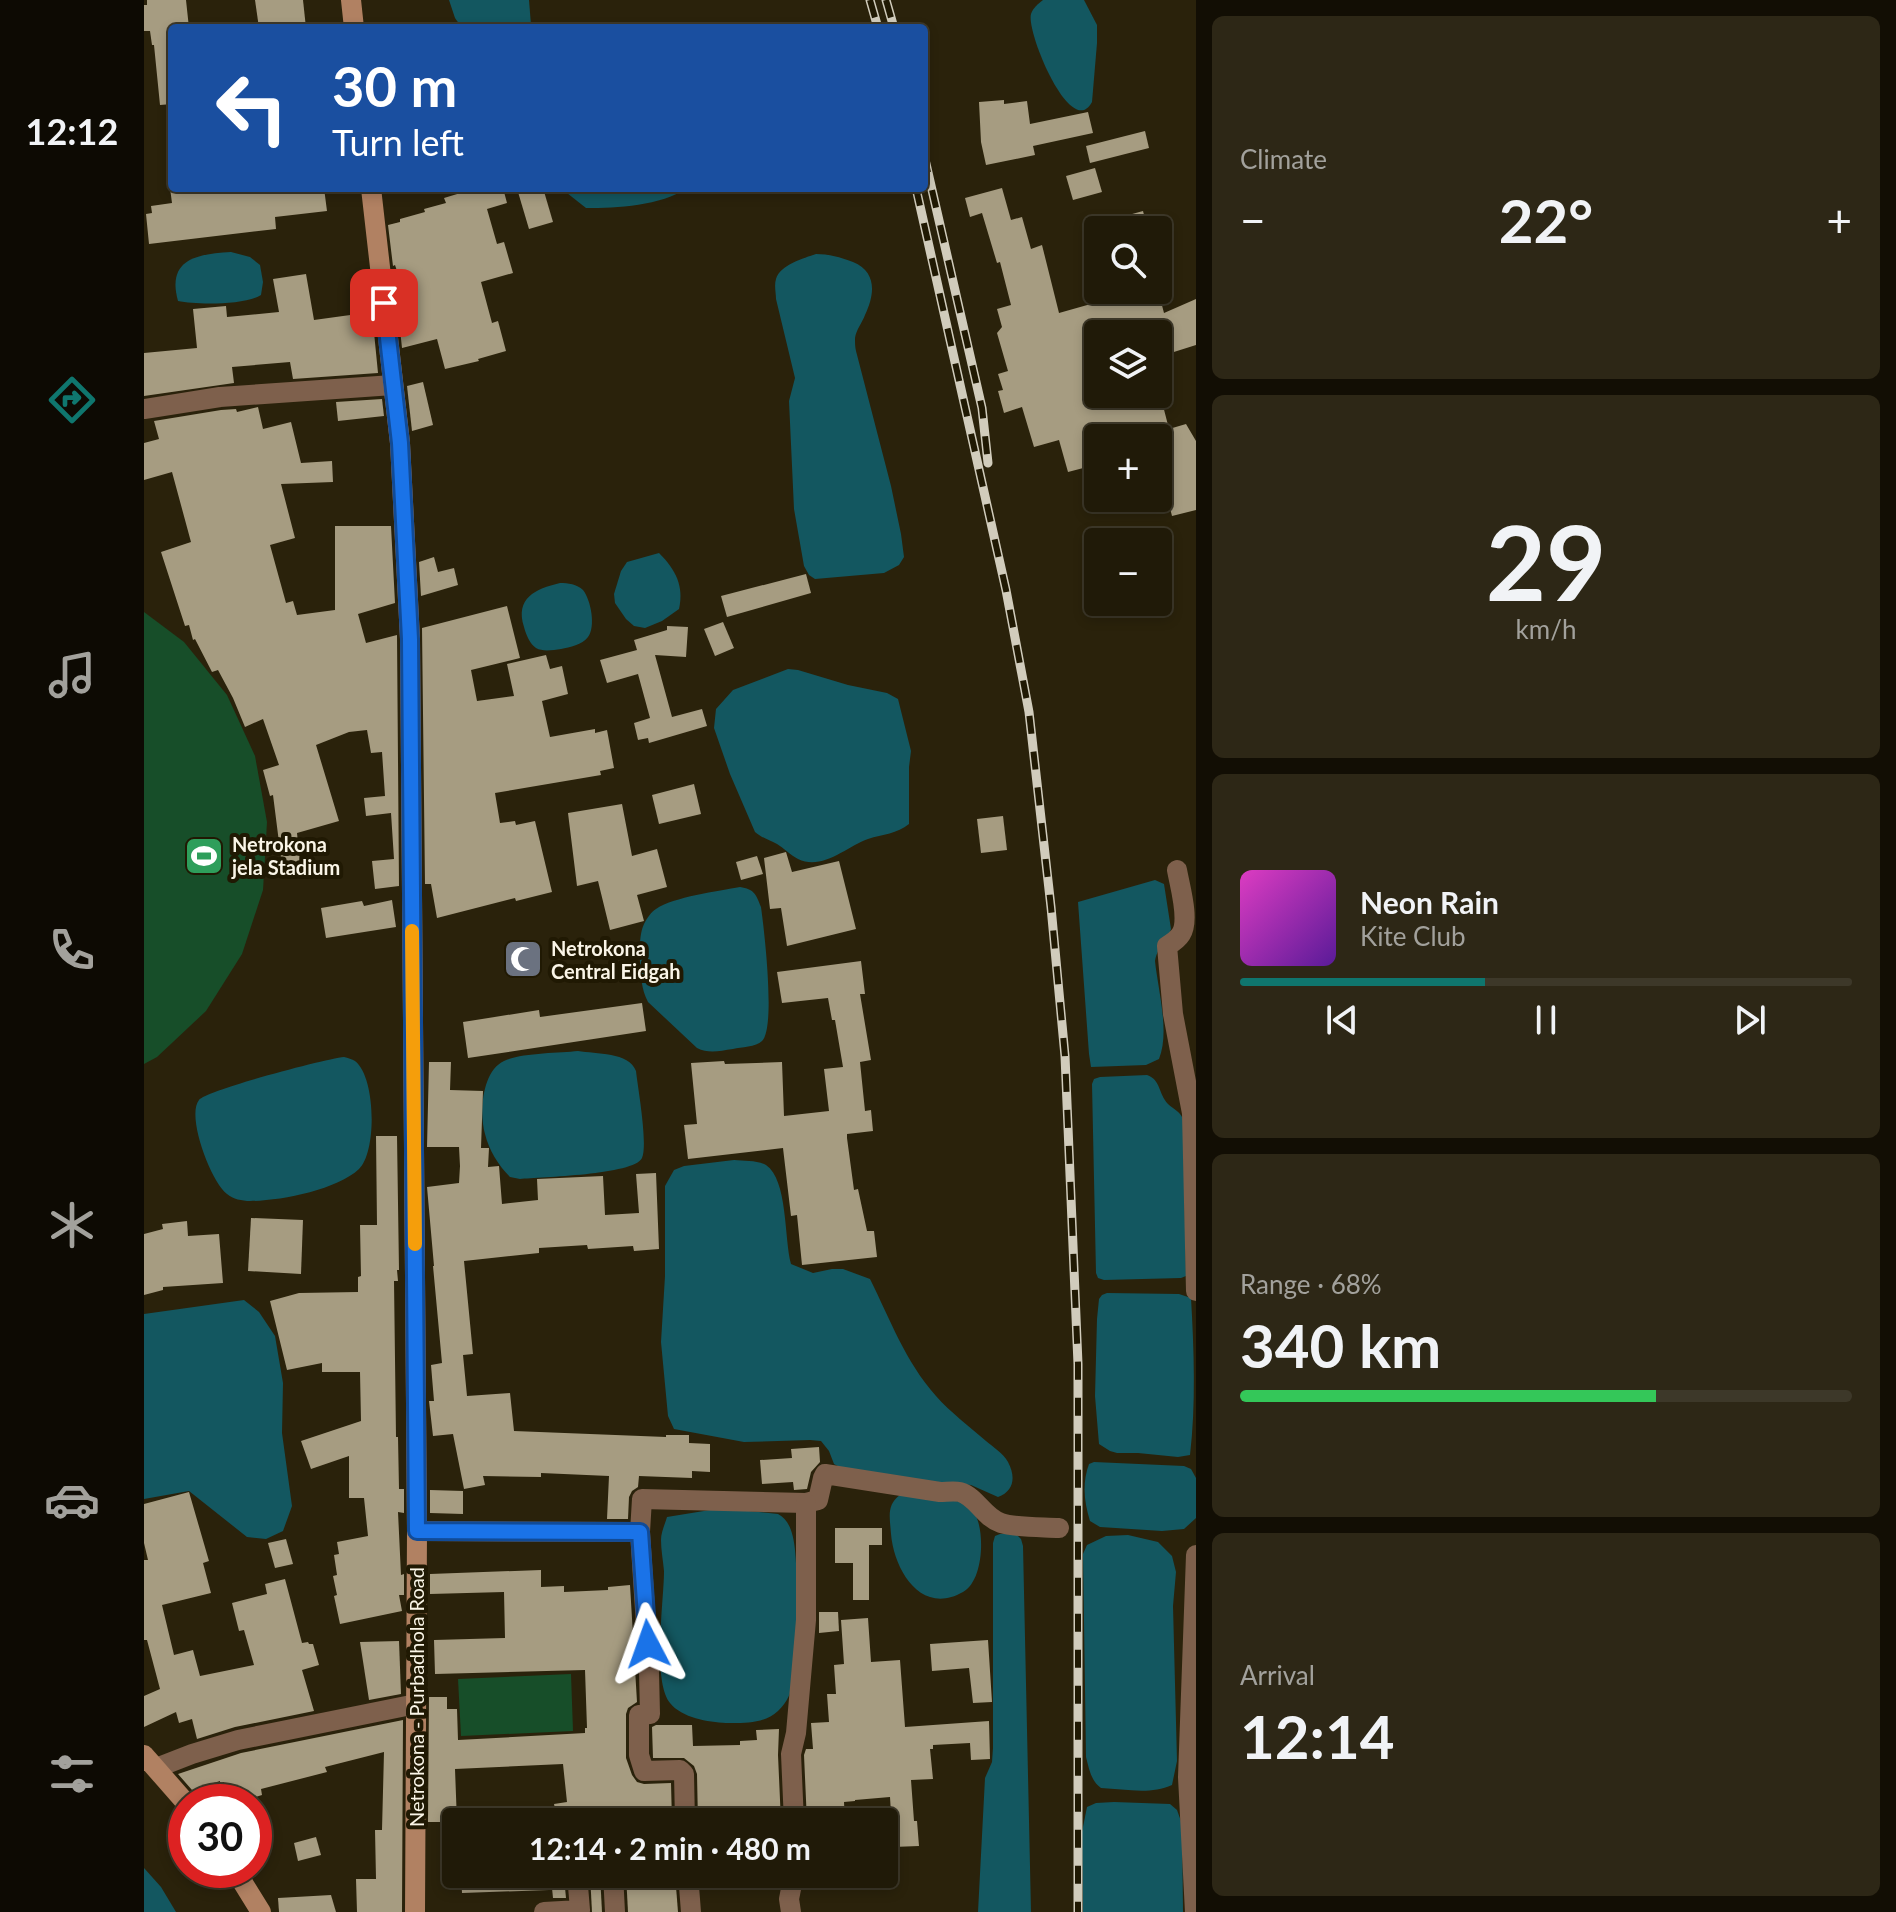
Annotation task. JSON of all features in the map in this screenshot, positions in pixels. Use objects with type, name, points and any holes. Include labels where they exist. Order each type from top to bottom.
[{"type":"main road","points":[[351,0],[354,24]]},
{"type":"main road","name":"Netrokona - Purbadhola Road","points":[[371,192],[400,443],[410,639],[417,1531],[415,1912]]},
{"type":"main road","points":[[150,1762],[169,1784]]},
{"type":"main road","points":[[246,1888],[261,1912]]},
{"type":"street","points":[[144,409],[220,397],[393,385]]},
{"type":"street","points":[[1177,870],[1185,920],[1179,937],[1167,946],[1173,1014],[1192,1113],[1196,1291]]},
{"type":"street","points":[[685,1808],[684,1774],[680,1770],[644,1771],[639,1755],[639,1715],[650,1714],[640,1532],[642,1499],[806,1503],[818,1500],[825,1474],[940,1492],[958,1492],[968,1496],[985,1515],[1001,1524],[1059,1528]]},
{"type":"street","points":[[793,1808],[791,1754],[796,1733],[806,1620],[806,1503]]},
{"type":"street","points":[[417,1531],[640,1532]]},
{"type":"street","points":[[1195,1912],[1188,1777],[1196,1555]]},
{"type":"street","points":[[150,1762],[192,1754],[238,1740],[416,1704]]},
{"type":"street","points":[[544,1912],[580,1910],[578,1888]]},
{"type":"street","points":[[614,1888],[615,1912]]},
{"type":"street","points":[[689,1888],[691,1912]]},
{"type":"street","points":[[791,1888],[791,1912]]},
{"type":"green space","name":"Netrokona jela Stadium","points":[[144,612],[184,642],[227,695],[255,756],[267,822],[263,890],[242,954],[206,1011],[157,1057],[144,1064]]},
{"type":"green space","points":[[571,1674],[573,1731],[461,1736],[458,1679]]},
{"type":"water","points":[[449,0],[529,0],[531,24],[459,24]]},
{"type":"water","points":[[1043,0],[1084,0],[1097,25],[1092,102],[1083,110],[1073,107],[1062,96],[1035,41],[1031,14]]},
{"type":"water","points":[[680,192],[652,202],[586,208],[567,193]]},
{"type":"water","points":[[231,252],[250,257],[260,265],[263,282],[261,295],[244,301],[221,303],[178,301],[177,275],[181,267],[197,257]]},
{"type":"water","points":[[816,254],[834,256],[861,266],[872,284],[855,348],[891,486],[904,557],[899,565],[884,573],[815,579],[804,566],[794,509],[789,401],[795,378],[775,284],[778,274],[787,266]]},
{"type":"water","points":[[659,553],[677,579],[679,609],[645,628],[634,626],[615,603],[614,594],[621,571],[627,562]]},
{"type":"water","points":[[560,583],[578,586],[586,594],[592,614],[590,633],[576,645],[555,650],[536,648],[527,636],[522,609],[529,596]]},
{"type":"water","points":[[788,669],[887,693],[898,699],[911,751],[909,824],[816,862],[798,859],[755,832],[714,728],[716,709],[733,690]]},
{"type":"water","points":[[1155,880],[1164,884],[1171,929],[1155,961],[1163,1024],[1159,1059],[1146,1065],[1091,1067],[1078,902]]},
{"type":"water","points":[[740,887],[754,893],[761,907],[768,977],[766,1032],[762,1041],[756,1044],[706,1051],[697,1048],[648,1002],[641,977],[641,933],[649,915],[664,905]]},
{"type":"water","points":[[578,1051],[619,1057],[627,1060],[636,1071],[643,1129],[642,1158],[635,1164],[605,1172],[520,1179],[510,1177],[492,1151],[483,1125],[484,1093],[491,1074],[497,1066],[511,1058]]},
{"type":"water","points":[[344,1057],[355,1061],[362,1070],[370,1098],[369,1147],[359,1169],[337,1183],[291,1196],[247,1201],[227,1194],[214,1176],[202,1148],[196,1120],[199,1100],[243,1083]]},
{"type":"water","points":[[1147,1075],[1155,1080],[1165,1100],[1183,1119],[1186,1276],[1104,1280],[1098,1278],[1096,1273],[1092,1084],[1094,1079],[1100,1077]]},
{"type":"water","points":[[734,1160],[762,1163],[773,1172],[782,1196],[791,1264],[813,1273],[843,1269],[870,1279],[899,1339],[925,1383],[947,1408],[1006,1459],[1013,1478],[1007,1491],[998,1497],[971,1485],[847,1471],[834,1464],[821,1441],[744,1442],[674,1429],[668,1416],[661,1342],[665,1186],[674,1170],[684,1166]]},
{"type":"water","points":[[1107,1293],[1179,1294],[1191,1298],[1194,1377],[1190,1455],[1117,1453],[1099,1444],[1095,1396],[1097,1319],[1099,1299]]},
{"type":"water","points":[[244,1300],[259,1312],[275,1336],[283,1383],[282,1433],[292,1506],[283,1531],[266,1539],[247,1537],[189,1491],[144,1499],[144,1314]]},
{"type":"water","points":[[1089,1464],[1184,1466],[1191,1469],[1196,1478],[1196,1518],[1184,1529],[1162,1531],[1100,1527],[1090,1521],[1085,1500],[1087,1471]]},
{"type":"water","points":[[900,1495],[964,1502],[975,1514],[981,1534],[980,1557],[975,1578],[963,1592],[948,1598],[934,1598],[912,1586],[904,1574],[893,1548],[890,1517],[893,1503]]},
{"type":"water","points":[[710,1510],[778,1514],[792,1533],[798,1591],[797,1667],[791,1692],[785,1702],[778,1711],[760,1721],[711,1722],[681,1712],[670,1703],[661,1677],[662,1531],[667,1517]]},
{"type":"water","points":[[1015,1533],[1023,1546],[1031,1912],[978,1912],[985,1778],[992,1762],[993,1748],[993,1543],[995,1536]]},
{"type":"water","points":[[1128,1535],[1158,1542],[1172,1556],[1176,1572],[1173,1606],[1177,1761],[1172,1785],[1155,1790],[1101,1788],[1089,1770],[1086,1757],[1083,1554],[1087,1545],[1106,1536]]},
{"type":"water","points":[[1114,1802],[1170,1804],[1177,1810],[1182,1824],[1183,1912],[1083,1912],[1082,1832],[1087,1807]]},
{"type":"water","points":[[144,1868],[161,1887],[176,1912],[144,1912]]},
{"type":"building","points":[[147,0],[186,0],[189,24],[168,24],[168,104],[160,105],[154,45],[150,31],[144,31],[144,5],[147,5]]},
{"type":"building","points":[[255,0],[303,0],[306,24],[258,24]]},
{"type":"building","points":[[1004,100],[1004,104],[1027,101],[1030,124],[1088,112],[1093,133],[1033,146],[1035,155],[986,165],[981,142],[979,102]]},
{"type":"building","points":[[1145,131],[1149,148],[1090,163],[1086,146]]},
{"type":"building","points":[[1095,168],[1102,192],[1073,200],[1066,176]]},
{"type":"building","points":[[1002,188],[1011,220],[1022,217],[1031,249],[1042,245],[1059,313],[1091,304],[1162,304],[1164,313],[1196,299],[1196,345],[1172,353],[1172,320],[1084,320],[1084,408],[1164,408],[1168,424],[1084,424],[1084,468],[1068,472],[1059,440],[1034,447],[1022,407],[1004,413],[998,391],[1003,390],[998,374],[1008,371],[997,333],[1002,327],[997,309],[1011,305],[1000,262],[997,263],[982,213],[970,217],[965,198]]},
{"type":"building","points":[[171,192],[325,192],[327,211],[275,217],[276,229],[149,244],[146,214],[152,213],[151,206],[172,203]]},
{"type":"building","points":[[464,192],[504,192],[507,203],[487,209],[497,244],[504,242],[513,273],[481,282],[492,323],[498,321],[506,351],[445,369],[437,339],[402,348],[397,301],[406,298],[393,266],[388,225],[446,203],[444,198]]},
{"type":"building","points":[[518,192],[544,192],[553,222],[529,229]]},
{"type":"building","points":[[1143,211],[1144,216],[1125,216]]},
{"type":"building","points":[[306,274],[314,320],[372,312],[378,373],[293,379],[290,362],[232,367],[234,383],[144,396],[144,353],[197,348],[193,309],[226,306],[227,317],[279,312],[273,279]]},
{"type":"building","points":[[423,382],[433,425],[412,431],[407,386]]},
{"type":"building","points":[[382,399],[384,416],[338,421],[336,402]]},
{"type":"building","points":[[258,407],[263,429],[291,422],[301,463],[332,461],[333,482],[281,484],[295,538],[270,545],[286,603],[293,601],[297,615],[335,610],[335,526],[391,526],[395,603],[358,614],[366,643],[397,635],[399,886],[375,889],[372,861],[394,859],[391,813],[366,816],[364,798],[385,796],[382,752],[371,753],[367,730],[349,732],[316,745],[339,821],[297,833],[300,863],[282,866],[273,795],[270,796],[263,770],[279,765],[263,719],[245,727],[218,670],[212,672],[193,640],[189,625],[185,626],[161,552],[191,542],[172,472],[144,480],[144,443],[159,439],[154,421]]},
{"type":"building","points":[[1186,424],[1196,441],[1196,510],[1172,516],[1172,428]]},
{"type":"building","points":[[434,557],[438,572],[454,568],[458,585],[421,596],[419,562]]},
{"type":"building","points":[[806,574],[811,593],[727,617],[721,596]]},
{"type":"building","points":[[507,606],[520,658],[471,670],[477,701],[514,696],[507,664],[546,655],[550,669],[562,666],[568,694],[542,701],[550,737],[595,729],[595,733],[607,730],[614,768],[600,771],[601,775],[495,793],[500,823],[515,821],[516,825],[535,821],[552,892],[437,918],[431,884],[425,884],[422,628]]},
{"type":"building","points":[[723,622],[734,648],[715,656],[704,629]]},
{"type":"building","points":[[667,626],[688,627],[686,657],[655,655],[672,717],[702,709],[707,726],[649,743],[648,738],[638,740],[634,723],[650,718],[638,674],[607,683],[600,660],[637,650],[634,640],[667,630]]},
{"type":"building","points":[[694,784],[701,814],[659,824],[652,795]]},
{"type":"building","points":[[622,804],[632,856],[657,849],[667,887],[637,895],[644,921],[610,930],[598,881],[577,886],[568,813]]},
{"type":"building","points":[[1003,816],[1007,850],[981,853],[977,819]]},
{"type":"building","points":[[786,852],[792,872],[839,861],[856,929],[787,946],[781,908],[770,909],[764,858]]},
{"type":"building","points":[[757,856],[763,874],[741,880],[736,862]]},
{"type":"building","points":[[392,900],[396,927],[326,938],[321,908],[362,901],[364,906]]},
{"type":"building","points":[[861,961],[865,994],[860,994],[871,1060],[860,1062],[865,1111],[871,1110],[873,1131],[847,1134],[847,1138],[854,1190],[858,1189],[867,1231],[874,1231],[877,1257],[802,1265],[797,1215],[791,1216],[783,1148],[688,1159],[684,1125],[697,1124],[691,1063],[782,1062],[784,1116],[829,1111],[824,1069],[843,1067],[828,998],[782,1003],[777,972]]},
{"type":"building","points":[[642,1003],[646,1031],[468,1058],[463,1022],[539,1010],[540,1017]]},
{"type":"building","points":[[429,1062],[451,1062],[450,1090],[483,1091],[481,1148],[489,1148],[488,1167],[499,1166],[502,1204],[538,1200],[537,1179],[603,1176],[605,1215],[639,1213],[636,1174],[656,1173],[659,1249],[634,1251],[633,1246],[588,1249],[587,1245],[539,1248],[539,1253],[464,1261],[473,1354],[463,1355],[467,1396],[510,1393],[514,1431],[666,1437],[689,1435],[689,1443],[710,1444],[710,1472],[692,1471],[692,1478],[639,1476],[638,1487],[629,1497],[628,1519],[607,1519],[609,1476],[541,1473],[541,1477],[483,1476],[485,1485],[464,1489],[453,1434],[433,1436],[429,1401],[434,1401],[431,1365],[442,1363],[427,1187],[459,1183],[460,1166],[459,1147],[427,1147]]},
{"type":"building","points":[[376,1136],[397,1136],[399,1270],[398,1281],[394,1281],[396,1437],[399,1489],[404,1489],[404,1513],[398,1512],[404,1595],[399,1595],[402,1611],[340,1624],[334,1596],[337,1595],[333,1576],[337,1575],[334,1555],[339,1554],[337,1542],[368,1536],[364,1498],[349,1498],[349,1456],[311,1469],[301,1441],[361,1421],[360,1372],[322,1372],[322,1363],[287,1370],[270,1301],[299,1293],[358,1292],[358,1277],[361,1276],[360,1225],[377,1225]]},
{"type":"building","points":[[251,1218],[303,1220],[301,1274],[248,1271]]},
{"type":"building","points":[[187,1221],[188,1236],[219,1234],[223,1283],[163,1287],[163,1290],[144,1295],[144,1234],[163,1229],[162,1224]]},
{"type":"building","points":[[819,1447],[820,1462],[811,1472],[807,1489],[794,1490],[793,1482],[762,1484],[760,1460],[792,1458],[791,1449]]},
{"type":"building","points":[[430,1490],[463,1491],[463,1514],[430,1513]]},
{"type":"building","points":[[189,1492],[209,1561],[203,1563],[211,1593],[162,1605],[174,1655],[193,1650],[200,1676],[254,1665],[244,1630],[239,1631],[232,1603],[267,1594],[265,1584],[285,1579],[302,1643],[313,1644],[319,1665],[302,1670],[314,1711],[235,1727],[197,1739],[192,1719],[179,1723],[176,1712],[144,1727],[144,1696],[160,1689],[147,1640],[144,1640],[144,1560],[148,1560],[144,1543],[144,1504]]},
{"type":"building","points":[[835,1528],[882,1528],[882,1545],[869,1545],[869,1600],[853,1600],[853,1563],[835,1563]]},
{"type":"building","points":[[286,1539],[293,1564],[275,1568],[268,1543]]},
{"type":"building","points":[[541,1570],[541,1587],[564,1586],[564,1592],[608,1590],[608,1587],[630,1585],[637,1702],[628,1708],[626,1714],[626,1758],[637,1782],[671,1783],[672,1808],[555,1808],[554,1804],[567,1802],[563,1764],[455,1769],[456,1808],[442,1808],[442,1822],[428,1822],[429,1697],[447,1697],[447,1709],[457,1709],[458,1740],[585,1733],[587,1728],[585,1670],[435,1674],[434,1640],[505,1638],[504,1592],[430,1594],[430,1574]]},
{"type":"building","points":[[819,1612],[838,1612],[839,1631],[819,1633]]},
{"type":"building","points":[[868,1618],[871,1662],[900,1660],[905,1727],[989,1721],[990,1759],[971,1760],[970,1743],[933,1745],[930,1749],[933,1779],[911,1780],[919,1846],[898,1847],[898,1808],[891,1808],[890,1797],[844,1802],[844,1808],[806,1808],[804,1755],[806,1749],[813,1749],[811,1723],[829,1722],[827,1694],[836,1694],[834,1665],[844,1664],[841,1620]]},
{"type":"building","points":[[988,1640],[992,1702],[973,1703],[969,1668],[932,1671],[930,1644]]},
{"type":"building","points":[[399,1641],[401,1694],[369,1700],[360,1642]]},
{"type":"building","points":[[403,1720],[402,1912],[357,1912],[356,1879],[376,1879],[375,1830],[382,1830],[384,1752],[325,1767],[327,1772],[272,1786],[225,1784],[220,1781],[187,1784],[178,1774],[241,1753]]},
{"type":"building","points":[[692,1725],[693,1746],[740,1745],[740,1741],[757,1740],[756,1730],[779,1729],[780,1808],[698,1808],[694,1766],[684,1758],[653,1758],[652,1727]]},
{"type":"building","points":[[316,1837],[321,1855],[298,1861],[294,1843]]},
{"type":"building","points":[[462,1888],[549,1890],[462,1893]]},
{"type":"building","points":[[552,1888],[565,1888],[566,1898],[553,1898]]},
{"type":"building","points":[[591,1888],[601,1888],[602,1912],[592,1912]]},
{"type":"building","points":[[627,1888],[676,1888],[678,1912],[628,1912]]},
{"type":"building","points":[[331,1895],[336,1912],[279,1912],[278,1898]]},
{"type":"railway","points":[[870,0],[877,24]]},
{"type":"railway","points":[[886,0],[893,24]]},
{"type":"railway","points":[[928,172],[982,408],[988,463]]},
{"type":"railway","points":[[917,192],[1006,590],[1029,712],[1065,1056],[1078,1364],[1078,1912]]},
{"type":"slow traffic","points":[[412,931],[415,1244]]},
{"type":"place","name":"Netrokona jela Stadium","points":[[204,856]]},
{"type":"place","name":"Netrokona Central Eidgah","points":[[523,959]]},
{"type":"route","points":[[384,303],[400,443],[410,639],[417,1531],[640,1532],[648,1644]]}]
